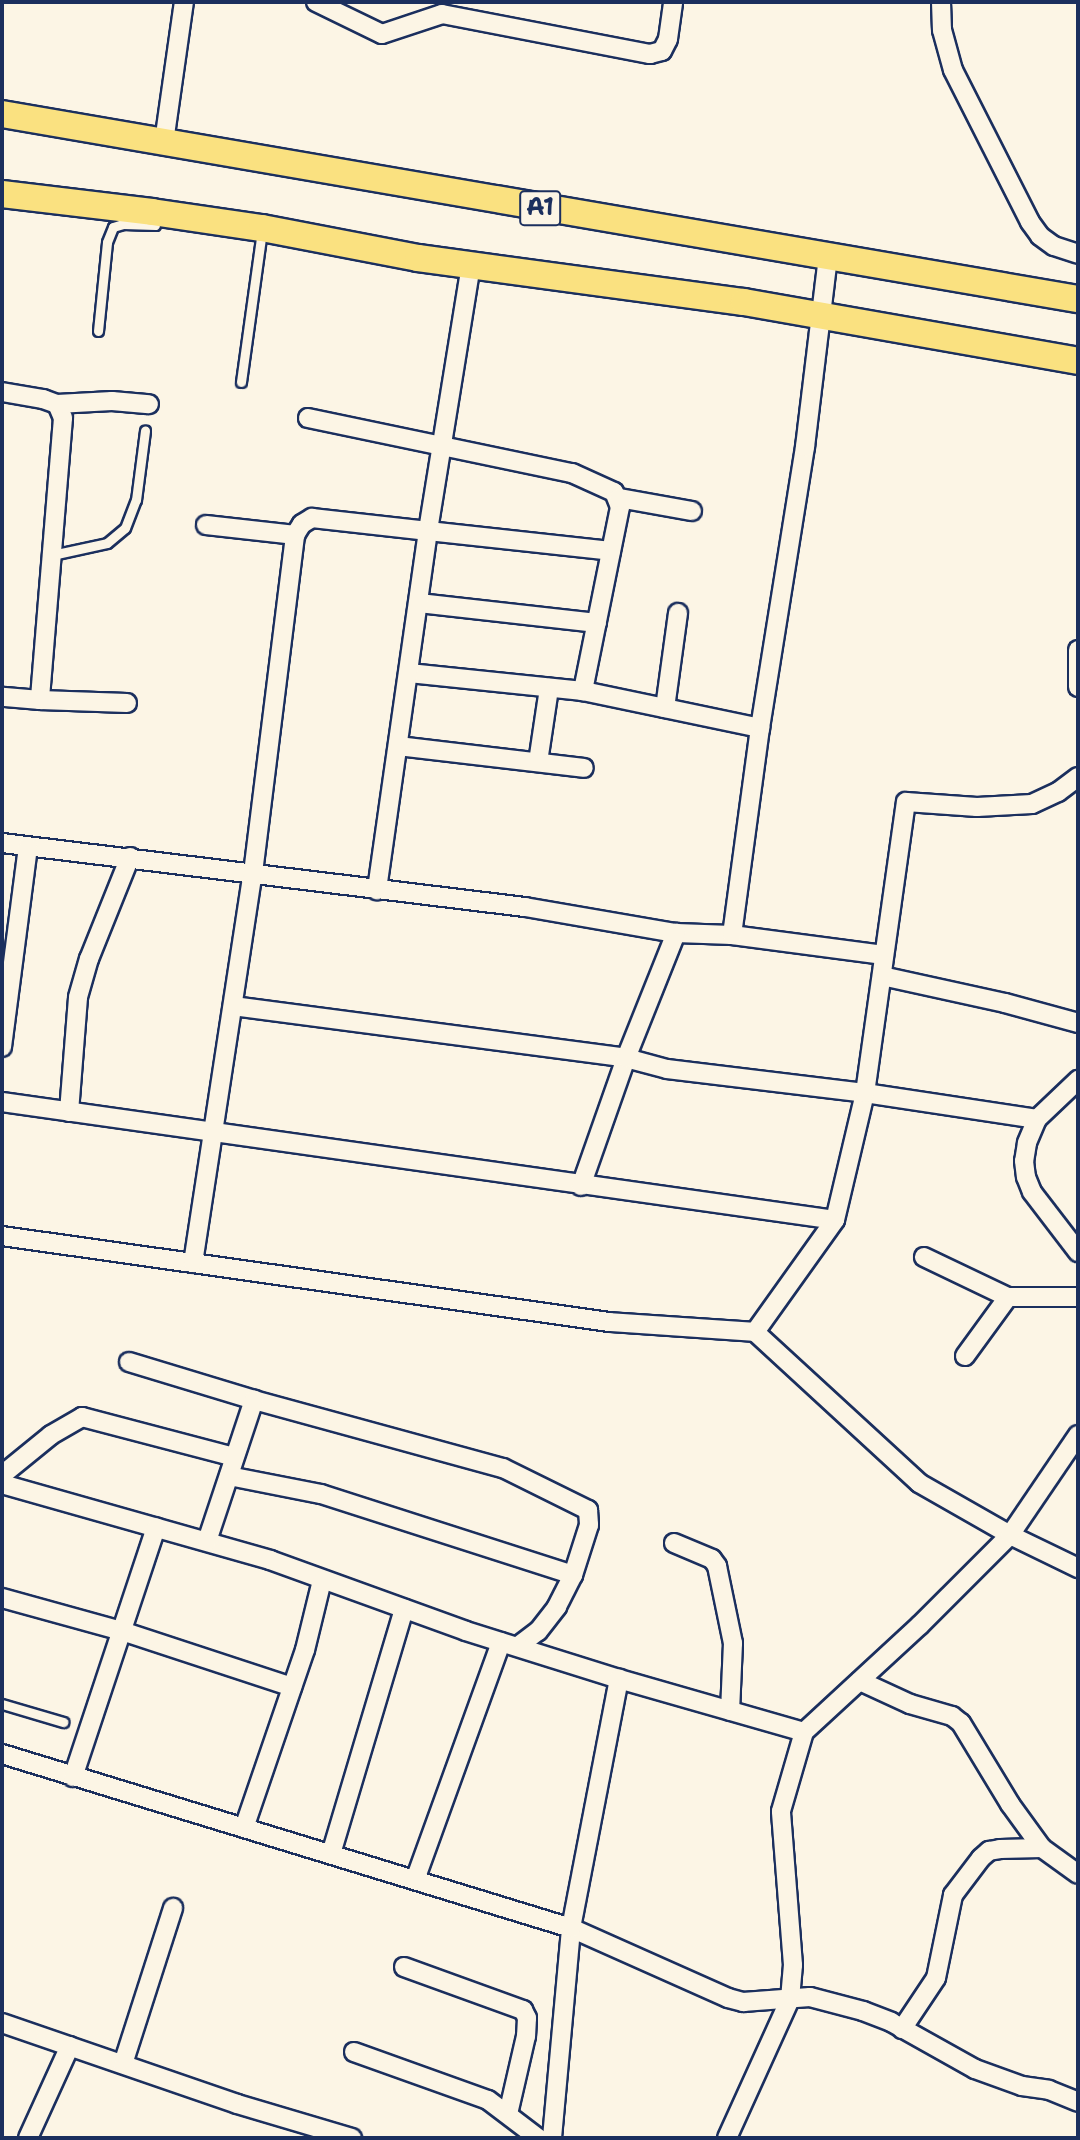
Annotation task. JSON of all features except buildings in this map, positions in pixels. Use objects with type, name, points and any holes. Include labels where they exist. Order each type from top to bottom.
[{"type":"main road","name":"A1","points":[[2,114],[1078,299]]},
{"type":"main road","points":[[2,194],[471,265],[744,302],[1078,360]]},
{"type":"street","points":[[164,142],[184,2]]},
{"type":"street","points":[[316,2],[382,34],[442,14],[650,54],[662,51],[668,39],[673,2]]},
{"type":"street","points":[[941,2],[942,30],[953,70],[1030,222],[1040,236],[1054,246],[1078,254]]},
{"type":"street","points":[[732,935],[760,728],[805,447],[828,257]]},
{"type":"street","points":[[377,890],[428,531],[471,265]]},
{"type":"street","points":[[2,393],[57,404],[112,401],[149,404]]},
{"type":"street","points":[[40,700],[63,418],[57,404]]},
{"type":"street","points":[[308,418],[572,473],[603,486],[619,498],[692,510]]},
{"type":"street","points":[[583,691],[619,498]]},
{"type":"street","points":[[193,1263],[253,873],[295,535],[302,524],[312,519],[611,551]]},
{"type":"street","points":[[206,525],[295,535]]},
{"type":"street","points":[[419,603],[597,623]]},
{"type":"street","points":[[665,708],[678,613]]},
{"type":"street","points":[[1078,650],[1078,687]]},
{"type":"street","points":[[409,673],[583,691],[760,728]]},
{"type":"street","points":[[538,762],[549,688]]},
{"type":"street","points":[[2,697],[127,703]]},
{"type":"street","points":[[398,746],[584,768]]},
{"type":"street","points":[[755,1332],[835,1220],[865,1093],[906,802],[977,807],[1032,804],[1058,792],[1078,777]]},
{"type":"street","points":[[1058,792],[1078,795]]},
{"type":"street","points":[[2,842],[525,907],[676,933],[732,935],[884,955]]},
{"type":"street","points":[[2,1047],[28,847]]},
{"type":"street","points":[[69,1112],[78,997],[89,958],[130,857]]},
{"type":"street","points":[[581,1186],[626,1058],[676,933]]},
{"type":"street","points":[[882,976],[1004,1003],[1078,1023]]},
{"type":"street","points":[[233,1006],[626,1058],[667,1069],[865,1093],[1037,1119]]},
{"type":"street","points":[[1078,1080],[1037,1119],[1027,1143],[1024,1161],[1032,1192],[1078,1251]]},
{"type":"street","points":[[2,1102],[212,1134],[835,1220]]},
{"type":"street","points":[[2,1236],[610,1322],[755,1332],[919,1483],[1010,1535],[1078,1568]]},
{"type":"street","points":[[924,1257],[1008,1297],[1078,1297]]},
{"type":"street","points":[[965,1356],[1008,1297]]},
{"type":"street","points":[[129,1362],[254,1400],[503,1468],[588,1510],[589,1525],[573,1576],[557,1607],[538,1630],[509,1645],[415,1880]]},
{"type":"street","points":[[207,1541],[254,1400]]},
{"type":"street","points":[[2,1475],[51,1435],[82,1417],[234,1457]]},
{"type":"street","points":[[727,2138],[790,1999],[793,1965],[781,1811],[804,1732],[1010,1535],[1078,1435]]},
{"type":"street","points":[[229,1476],[321,1494],[573,1576]]},
{"type":"street","points":[[2,1484],[207,1541],[509,1645],[804,1732]]},
{"type":"street","points":[[73,1777],[156,1527]]},
{"type":"street","points":[[674,1543],[712,1559],[717,1566],[733,1643],[730,1711]]},
{"type":"street","points":[[244,1828],[292,1687],[322,1580]]},
{"type":"street","points":[[2,1598],[122,1631],[292,1687]]},
{"type":"street","points":[[331,1854],[404,1608]]},
{"type":"street","points":[[552,2138],[571,1928],[619,1679]]},
{"type":"street","points":[[860,1681],[910,1704],[952,1716],[961,1723],[1010,1804],[1042,1847],[1078,1874]]},
{"type":"street","points":[[2,1754],[571,1928],[728,1998],[743,2002],[810,1997],[863,2011],[975,2069],[1023,2085],[1049,2090],[1078,2102]]},
{"type":"street","points":[[902,2029],[936,1978],[953,1895],[981,1858],[989,1851],[1000,1849],[1042,1847]]},
{"type":"street","points":[[123,2064],[173,1908]]},
{"type":"street","points":[[404,1967],[523,2010],[527,2018],[526,2036],[508,2114]]},
{"type":"street","points":[[2,2023],[237,2104],[352,2138]]},
{"type":"street","points":[[28,2138],[70,2046]]},
{"type":"street","points":[[354,2052],[488,2100],[537,2138]]},
{"type":"lane","points":[[98,331],[107,242],[113,227],[123,224],[161,226]]},
{"type":"lane","points":[[186,228],[262,232],[241,382]]},
{"type":"lane","points":[[52,555],[107,542],[125,528],[135,500],[145,430]]},
{"type":"lane","points":[[2,1704],[62,1722]]}]
